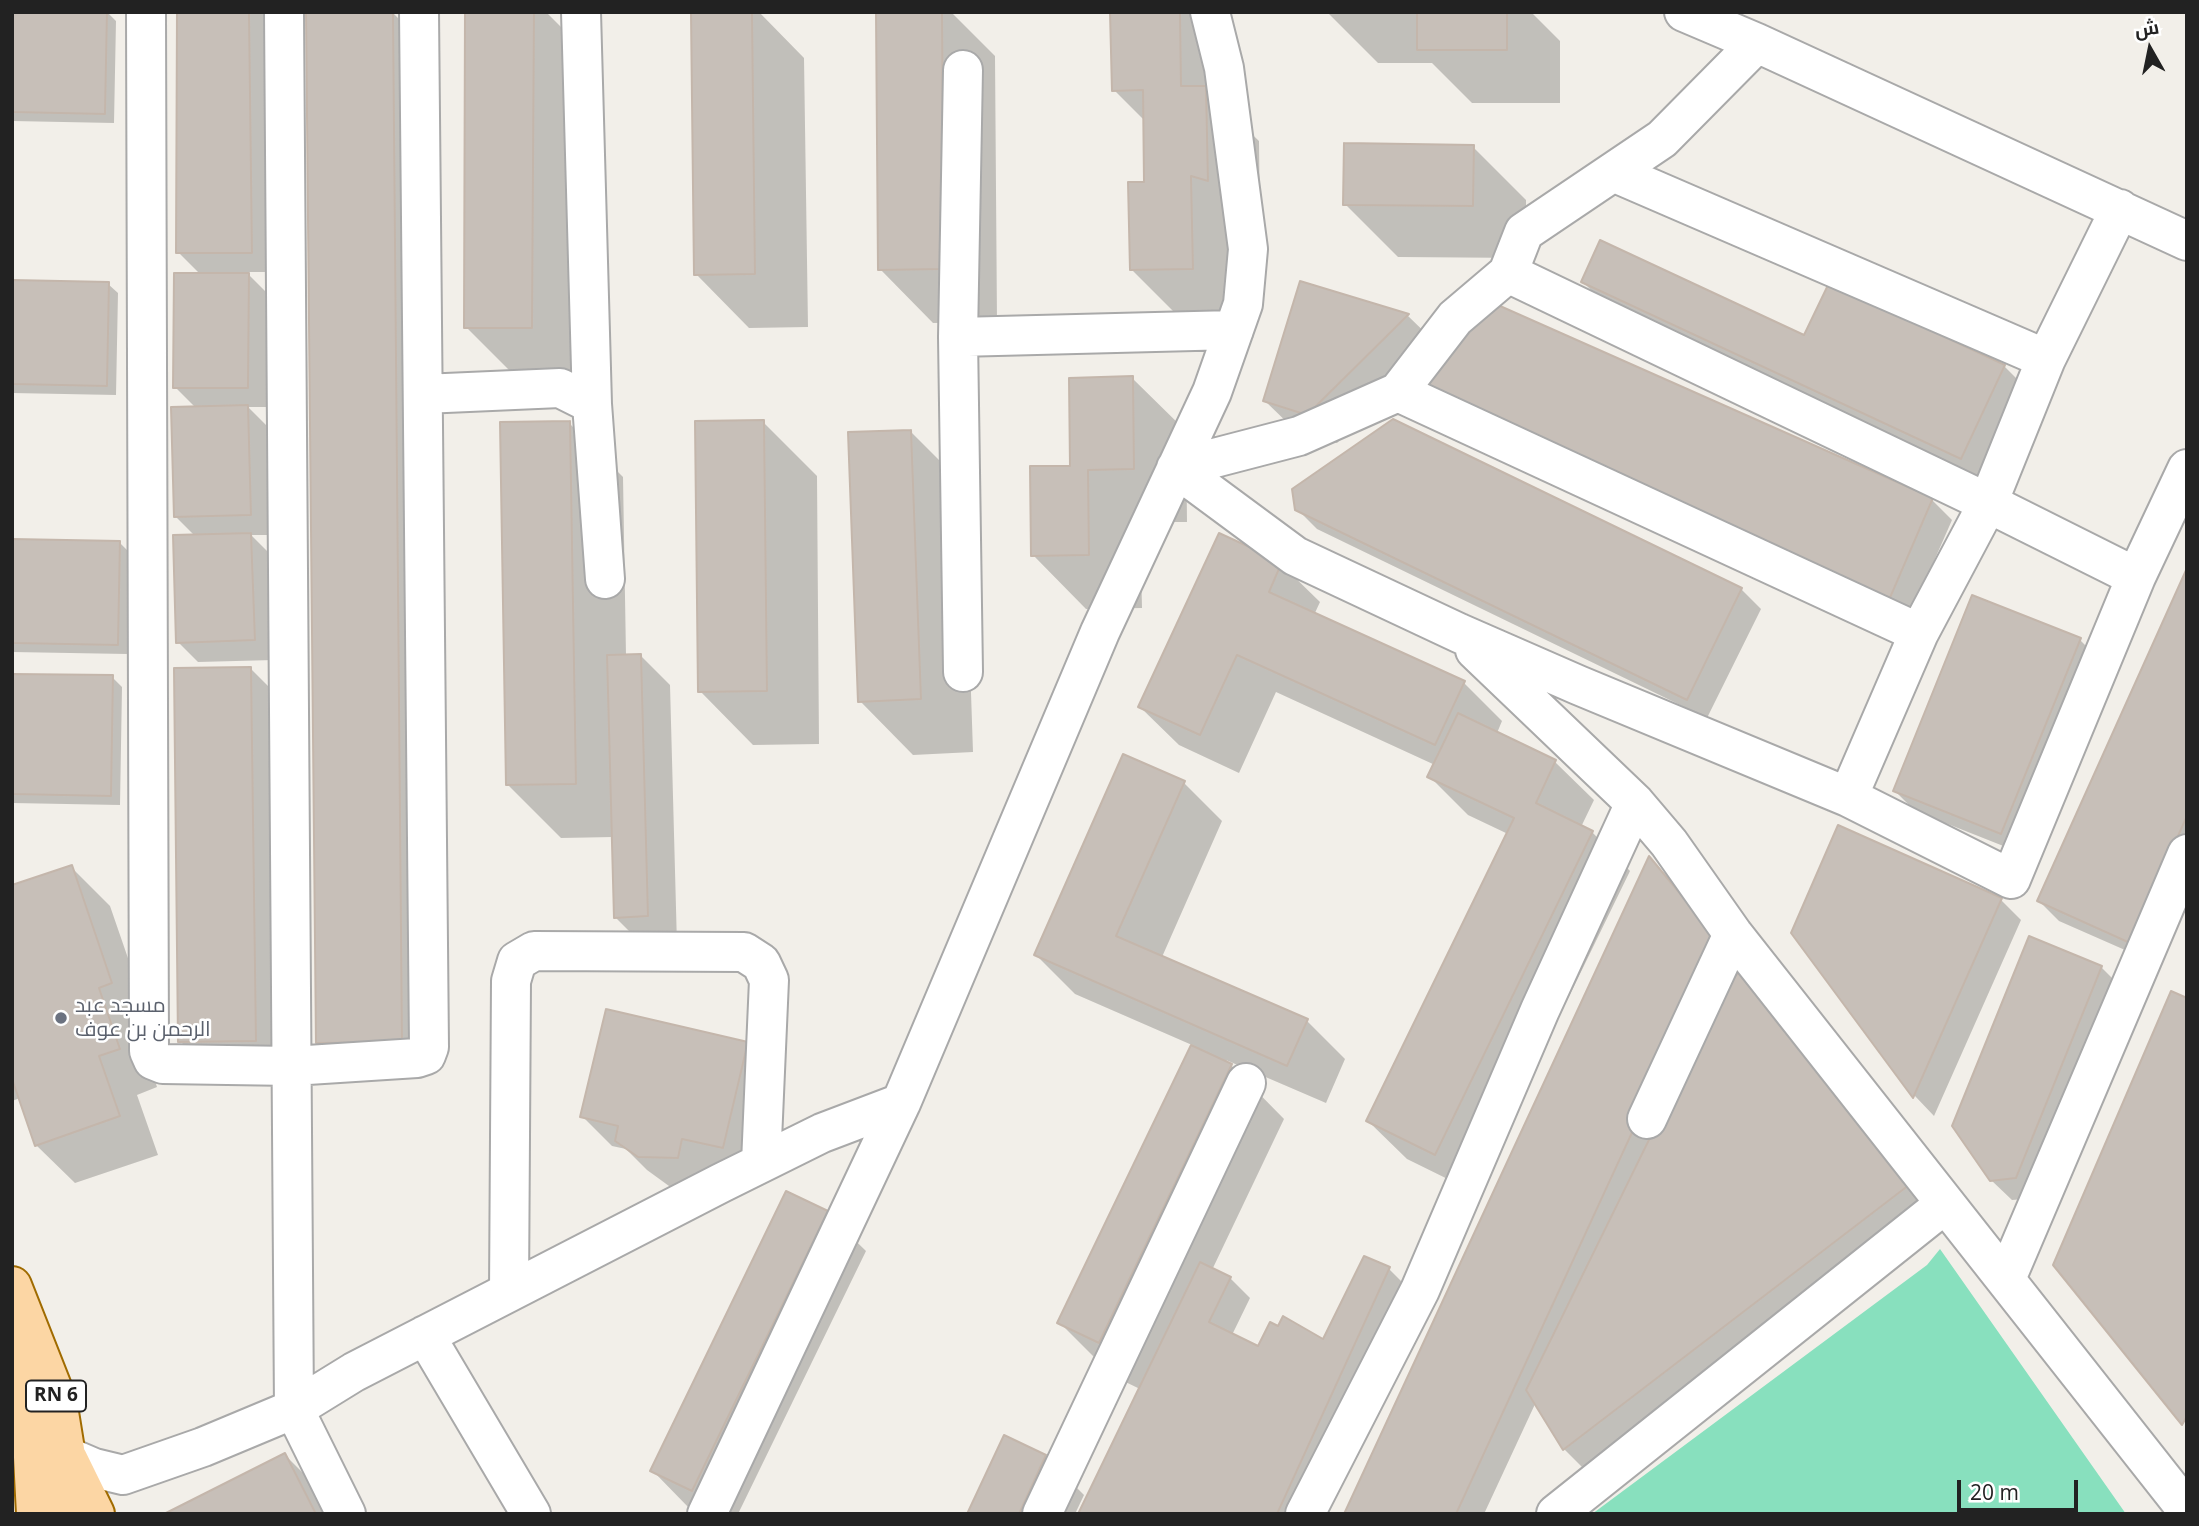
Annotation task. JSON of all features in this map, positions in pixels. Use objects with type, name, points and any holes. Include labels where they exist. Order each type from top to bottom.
[{"type":"main road","name":"RN 6","points":[[12,1286],[57,1400],[66,1456],[64,1514]]},
{"type":"main road","name":"RN 6","points":[[12,1357],[32,1419],[36,1514]]},
{"type":"main road","points":[[66,1456],[95,1514]]},
{"type":"street","points":[[146,12],[149,1051],[153,1060],[163,1063],[292,1066],[417,1058],[426,1055],[429,1046],[419,12]]},
{"type":"street","points":[[284,12],[294,1409],[346,1514]]},
{"type":"street","points":[[581,12],[592,404],[605,579]]},
{"type":"street","points":[[707,1514],[901,1103],[1100,632],[1212,392],[1243,304],[1248,249],[1224,68],[1210,12]]},
{"type":"street","points":[[1684,12],[2187,241]]},
{"type":"street","points":[[1176,468],[1299,436],[1398,392],[1455,318],[1508,273],[1524,232],[1661,139],[1757,43]]},
{"type":"street","points":[[963,69],[958,337],[963,672]]},
{"type":"street","points":[[1613,172],[2046,359]]},
{"type":"street","points":[[1849,797],[1919,633],[1987,503],[2046,359],[2120,209]]},
{"type":"street","points":[[1508,273],[2136,577]]},
{"type":"street","points":[[958,337],[1234,330]]},
{"type":"street","points":[[423,394],[560,388],[592,404]]},
{"type":"street","points":[[1398,392],[1919,633]]},
{"type":"street","points":[[1176,468],[1295,556],[1578,685],[1849,797],[2011,879],[2136,577],[2187,469]]},
{"type":"street","points":[[1459,633],[1534,709],[1635,803],[1669,843],[1733,934],[1945,1205],[2185,1499]]},
{"type":"street","points":[[1305,1514],[1420,1290],[1540,1010],[1635,803]]},
{"type":"street","points":[[2007,1279],[2187,854]]},
{"type":"street","points":[[1647,1119],[1733,934]]},
{"type":"street","points":[[509,1292],[511,981],[516,961],[534,951],[744,952],[761,963],[769,980],[761,1163]]},
{"type":"street","points":[[1042,1514],[1246,1083]]},
{"type":"street","points":[[66,1456],[93,1468],[122,1475],[202,1447],[294,1409],[354,1372],[761,1163],[821,1133],[901,1103]]},
{"type":"street","points":[[1556,1514],[1945,1205]]},
{"type":"street","points":[[425,1335],[531,1514]]},
{"type":"green space","points":[[1940,1249],[2126,1514],[1592,1514],[1927,1265]]},
{"type":"building","points":[[12,12],[107,12],[105,114],[12,112]]},
{"type":"building","points":[[177,12],[249,12],[252,253],[176,253]]},
{"type":"building","points":[[306,12],[393,12],[402,1042],[316,1043]]},
{"type":"building","points":[[465,12],[534,12],[532,328],[464,328]]},
{"type":"building","points":[[691,12],[752,12],[755,274],[694,275]]},
{"type":"building","points":[[876,12],[942,12],[944,269],[878,270]]},
{"type":"building","points":[[1110,12],[1180,12],[1181,86],[1206,86],[1208,181],[1191,176],[1193,269],[1130,270],[1128,182],[1144,182],[1143,90],[1112,91]]},
{"type":"building","points":[[1417,12],[1507,12],[1507,50],[1417,50]]},
{"type":"building","points":[[1344,143],[1474,145],[1473,206],[1343,205]]},
{"type":"building","points":[[1600,240],[1804,335],[1829,283],[2005,365],[1961,459],[1581,282]]},
{"type":"building","points":[[174,273],[249,273],[248,388],[173,388]]},
{"type":"building","points":[[12,280],[109,282],[107,386],[12,384]]},
{"type":"building","points":[[1300,281],[1409,314],[1307,415],[1263,401]]},
{"type":"building","points":[[1491,302],[1933,498],[1889,600],[1425,385]]},
{"type":"building","points":[[1133,376],[1134,469],[1088,470],[1089,555],[1031,556],[1030,466],[1070,466],[1069,378]]},
{"type":"building","points":[[248,405],[251,515],[174,517],[171,407]]},
{"type":"building","points":[[1393,419],[1742,588],[1687,700],[1295,510],[1292,489]]},
{"type":"building","points":[[764,420],[767,691],[698,692],[695,421]]},
{"type":"building","points":[[570,421],[576,784],[506,785],[500,422]]},
{"type":"building","points":[[911,430],[921,699],[858,702],[848,432]]},
{"type":"building","points":[[251,533],[255,640],[176,643],[173,535]]},
{"type":"building","points":[[1219,533],[1282,562],[1269,592],[1465,681],[1435,745],[1237,655],[1200,735],[1138,707]]},
{"type":"building","points":[[12,539],[120,541],[118,645],[12,643]]},
{"type":"building","points":[[2187,568],[2187,816],[2130,943],[2037,901]]},
{"type":"building","points":[[1972,595],[2081,638],[2001,834],[1893,791]]},
{"type":"building","points":[[641,654],[648,916],[614,918],[607,655]]},
{"type":"building","points":[[251,667],[256,1041],[178,1042],[174,668]]},
{"type":"building","points":[[12,674],[113,675],[111,796],[12,794]]},
{"type":"building","points":[[1458,713],[1556,760],[1536,803],[1593,831],[1435,1155],[1366,1121],[1514,818],[1427,777]]},
{"type":"building","points":[[1123,754],[1185,781],[1116,936],[1308,1019],[1287,1066],[1034,955]]},
{"type":"building","points":[[1838,825],[2002,898],[1913,1098],[1791,933]]},
{"type":"building","points":[[1649,856],[1720,942],[1456,1514],[1344,1514]]},
{"type":"building","name":"مسجد عبد الرحمن بن عوف","points":[[72,865],[112,983],[99,988],[120,1049],[99,1056],[120,1116],[35,1146],[12,1079],[12,885]]},
{"type":"building","points":[[2029,936],[2102,966],[2016,1178],[1990,1181],[1952,1126]]},
{"type":"building","points":[[1748,966],[1909,1185],[1563,1450],[1526,1390],[1726,983]]},
{"type":"building","points":[[2171,991],[2187,998],[2187,1416],[2182,1425],[2053,1265]]},
{"type":"building","points":[[606,1009],[748,1042],[723,1148],[682,1139],[678,1158],[638,1157],[615,1141],[618,1126],[580,1117]]},
{"type":"building","points":[[1191,1045],[1232,1064],[1099,1343],[1057,1323]]},
{"type":"building","points":[[786,1191],[828,1211],[692,1491],[650,1471]]},
{"type":"building","points":[[1364,1256],[1390,1267],[1277,1514],[1078,1514],[1200,1262],[1231,1277],[1209,1322],[1258,1346],[1270,1322],[1278,1326],[1283,1316],[1323,1339]]},
{"type":"building","points":[[1004,1435],[1046,1455],[1019,1514],[967,1514]]},
{"type":"building","points":[[285,1453],[316,1514],[166,1513]]},
{"type":"place","name":"مسجد عبد الرحمن بن عوف","points":[[61,1018]]}]
